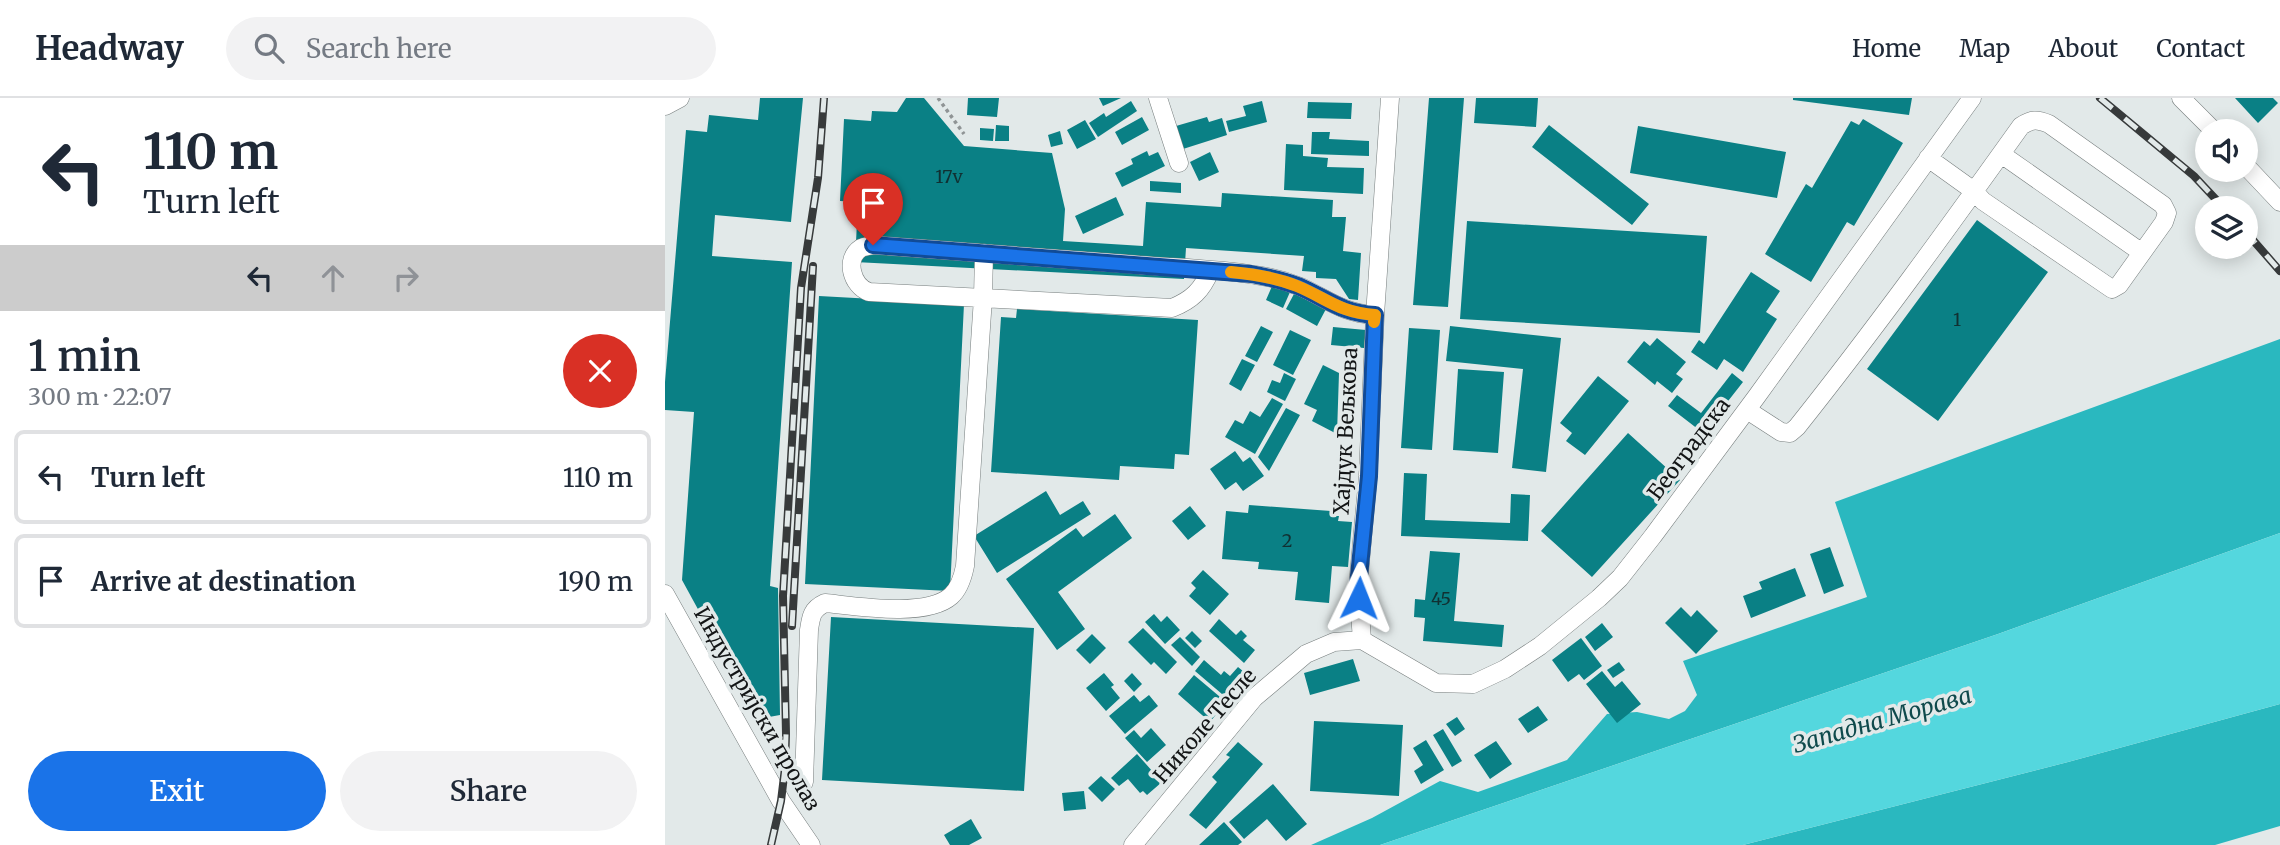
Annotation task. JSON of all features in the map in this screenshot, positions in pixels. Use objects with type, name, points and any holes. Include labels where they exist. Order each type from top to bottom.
[{"type":"street","points":[[665,106],[680,98]]},
{"type":"street","points":[[1158,98],[1178,163]]},
{"type":"street","name":"Хајдук Вељкова","points":[[1362,640],[1358,586],[1369,476],[1375,315],[1390,98]]},
{"type":"street","name":"Београдска","points":[[1362,640],[1436,683],[1473,684],[1505,670],[1540,646],[1599,598],[1620,578],[1747,410],[1972,98]]},
{"type":"street","points":[[2181,98],[2202,119]]},
{"type":"street","points":[[1747,410],[1781,432],[1790,433],[1797,427],[1849,362],[1974,191],[2001,154],[2021,126],[2029,121],[2037,119],[2049,124],[2162,205],[2167,213],[2164,222],[2119,285],[2112,289],[1983,201],[1974,191],[1928,158]]},
{"type":"street","points":[[2001,154],[2141,252]]},
{"type":"street","points":[[2258,179],[2280,202]]},
{"type":"street","points":[[1210,271],[1198,292],[1187,302],[1172,308],[869,292],[856,285],[852,275],[856,254],[861,248],[873,245],[984,253],[1251,274],[1277,279],[1305,289],[1338,307],[1358,314],[1375,315]]},
{"type":"street","points":[[804,782],[809,630],[816,607],[825,603],[902,610],[932,605],[951,596],[962,578],[965,566],[984,253]]},
{"type":"street","name":"Индустријски пролаз","points":[[665,594],[781,801],[811,845]]},
{"type":"street","name":"Николе Тесле","points":[[1133,845],[1254,698],[1306,654],[1334,642],[1362,640]]},
{"type":"path","points":[[938,98],[964,134]]},
{"type":"shaded area","points":[[2280,339],[2280,533],[1998,634],[1380,845],[1311,845],[1372,818],[1440,781],[1478,792],[1567,760],[1607,714],[1637,712],[1669,719],[1685,711],[1697,695],[1683,661],[1867,597],[1835,502]]},
{"type":"shaded area","points":[[2280,704],[2280,826],[2215,845],[1743,845],[2068,762]]},
{"type":"water","name":"Западна Морава","points":[[2280,533],[2280,704],[2068,762],[1743,845],[1380,845],[1998,634]]},
{"type":"building","points":[[760,98],[803,98],[791,222],[715,215],[712,256],[792,262],[770,586],[778,588],[780,715],[758,719],[682,580],[694,412],[665,410],[665,382],[686,130],[707,132],[709,115],[758,120]]},
{"type":"building","points":[[906,98],[924,98],[964,146],[1052,153],[1065,209],[1063,241],[1143,246],[1146,202],[1221,207],[1222,193],[1333,200],[1332,217],[1346,217],[1343,251],[1361,253],[1358,300],[1349,299],[1336,279],[1316,278],[1316,272],[1302,271],[1304,256],[1186,248],[1184,279],[855,262],[858,202],[840,201],[844,119],[871,121],[872,111],[897,112]]},
{"type":"building","points":[[968,98],[999,98],[997,117],[967,115]]},
{"type":"building","points":[[1099,98],[1121,98],[1103,106]]},
{"type":"building","points":[[1429,98],[1464,98],[1448,307],[1413,305]]},
{"type":"building","points":[[1476,98],[1538,98],[1536,127],[1474,123]]},
{"type":"building","points":[[1793,98],[1912,98],[1909,115]]},
{"type":"building","points":[[2235,98],[2273,98],[2278,103],[2258,123],[2258,119],[2254,119]]},
{"type":"building","points":[[1131,101],[1137,111],[1098,137],[1089,123],[1104,113],[1106,117]]},
{"type":"building","points":[[1262,101],[1267,122],[1229,132],[1226,121],[1246,116],[1243,106]]},
{"type":"building","points":[[1308,102],[1352,103],[1351,119],[1307,118]]},
{"type":"building","points":[[1142,117],[1149,130],[1122,145],[1115,132]]},
{"type":"building","points":[[1207,117],[1209,122],[1222,118],[1227,135],[1183,149],[1176,126]]},
{"type":"building","points":[[1863,119],[1903,143],[1854,226],[1847,222],[1811,282],[1765,254],[1806,184],[1812,188],[1851,121],[1859,125]]},
{"type":"building","points":[[1085,120],[1096,139],[1077,149],[1067,130]]},
{"type":"building","points":[[996,125],[1009,126],[1009,141],[995,141]]},
{"type":"building","points":[[1549,125],[1649,204],[1632,225],[1532,147]]},
{"type":"building","points":[[1638,126],[1786,152],[1777,198],[1630,173]]},
{"type":"building","points":[[980,128],[994,129],[993,141],[980,140]]},
{"type":"building","points":[[1060,131],[1063,144],[1051,147],[1048,135]]},
{"type":"building","points":[[1312,132],[1330,132],[1329,139],[1369,141],[1369,156],[1311,154]]},
{"type":"building","points":[[1286,144],[1303,145],[1303,156],[1328,158],[1327,167],[1364,168],[1363,194],[1284,190]]},
{"type":"building","points":[[1147,151],[1149,156],[1158,152],[1165,166],[1122,187],[1115,173],[1133,164],[1131,159]]},
{"type":"building","points":[[1210,152],[1219,172],[1199,181],[1190,162]]},
{"type":"building","points":[[1150,181],[1181,183],[1181,193],[1150,191]]},
{"type":"building","points":[[1116,197],[1124,215],[1083,234],[1075,216]]},
{"type":"building","points":[[1977,220],[2048,272],[1938,421],[1867,369]]},
{"type":"building","points":[[1467,221],[1707,236],[1700,333],[1460,319]]},
{"type":"building","points":[[1751,272],[1780,291],[1766,312],[1777,319],[1743,372],[1724,359],[1717,370],[1691,352],[1699,340],[1704,344]]},
{"type":"building","points":[[1273,284],[1290,292],[1283,308],[1266,300]]},
{"type":"building","points":[[1295,292],[1326,309],[1317,326],[1286,309]]},
{"type":"building","points":[[819,296],[964,304],[950,591],[805,584]]},
{"type":"building","points":[[1017,309],[1198,320],[1189,455],[1175,454],[1174,469],[1120,466],[1119,480],[991,472],[1001,317],[1016,318]]},
{"type":"building","points":[[1261,326],[1273,332],[1257,362],[1245,356]]},
{"type":"building","points":[[1450,326],[1561,338],[1546,472],[1512,468],[1523,369],[1446,361]]},
{"type":"building","points":[[1333,327],[1366,330],[1364,348],[1331,345]]},
{"type":"building","points":[[1409,328],[1440,330],[1432,450],[1401,448]]},
{"type":"building","points":[[1290,330],[1311,340],[1293,375],[1273,365]]},
{"type":"building","points":[[1657,338],[1686,362],[1676,374],[1683,379],[1672,393],[1657,381],[1655,385],[1627,362],[1644,341],[1650,346]]},
{"type":"building","points":[[1242,359],[1255,365],[1241,391],[1229,384]]},
{"type":"building","points":[[1323,365],[1339,373],[1337,434],[1312,421],[1317,410],[1304,404]]},
{"type":"building","points":[[1458,369],[1504,372],[1498,453],[1453,450]]},
{"type":"building","points":[[1284,373],[1296,379],[1285,401],[1267,392],[1272,380],[1280,383]]},
{"type":"building","points":[[1732,373],[1743,382],[1703,433],[1668,406],[1677,395],[1701,413]]},
{"type":"building","points":[[1598,376],[1629,401],[1585,455],[1566,441],[1572,433],[1560,423]]},
{"type":"building","points":[[1272,398],[1283,404],[1255,454],[1225,437],[1235,420],[1243,424],[1250,411],[1260,417]]},
{"type":"building","points":[[1286,408],[1300,415],[1269,471],[1258,457]]},
{"type":"building","points":[[1628,433],[1680,480],[1592,577],[1541,531]]},
{"type":"building","points":[[1235,451],[1243,462],[1250,457],[1264,476],[1243,491],[1236,482],[1225,490],[1210,469]]},
{"type":"building","points":[[1404,473],[1427,474],[1425,520],[1510,523],[1511,494],[1530,495],[1528,541],[1401,536]]},
{"type":"building","points":[[1046,491],[1060,515],[1083,501],[1091,514],[997,573],[974,536]]},
{"type":"building","points":[[1249,505],[1331,511],[1331,516],[1339,516],[1338,521],[1352,522],[1348,567],[1332,566],[1329,603],[1295,600],[1298,572],[1258,569],[1259,562],[1222,559],[1226,511],[1248,513]]},
{"type":"building","points":[[1190,506],[1206,526],[1188,540],[1172,521]]},
{"type":"building","points":[[1115,514],[1132,538],[1058,592],[1085,629],[1057,650],[1006,579],[1076,528],[1083,537]]},
{"type":"building","points":[[1830,547],[1844,586],[1824,594],[1810,554]]},
{"type":"building","points":[[1430,551],[1460,553],[1454,621],[1504,625],[1502,647],[1423,641],[1425,618],[1414,617],[1415,599],[1425,600]]},
{"type":"building","points":[[1795,568],[1806,596],[1751,618],[1743,596],[1762,589],[1759,582]]},
{"type":"building","points":[[1203,570],[1229,594],[1210,615],[1189,596],[1196,588],[1191,583]]},
{"type":"building","points":[[1681,607],[1691,617],[1697,610],[1718,631],[1696,654],[1665,623]]},
{"type":"building","points":[[1154,614],[1161,622],[1167,616],[1180,630],[1165,644],[1145,622]]},
{"type":"building","points":[[831,617],[1034,628],[1024,791],[822,780]]},
{"type":"building","points":[[1219,619],[1236,635],[1241,630],[1247,636],[1243,640],[1255,650],[1244,663],[1209,631]]},
{"type":"building","points":[[1602,623],[1613,637],[1595,651],[1585,637]]},
{"type":"building","points":[[1143,628],[1177,662],[1166,674],[1154,662],[1151,665],[1128,642]]},
{"type":"building","points":[[1192,631],[1202,641],[1195,648],[1185,638]]},
{"type":"building","points":[[1092,634],[1106,648],[1090,664],[1076,650]]},
{"type":"building","points":[[1180,637],[1200,657],[1192,666],[1171,645]]},
{"type":"building","points":[[1581,638],[1602,666],[1584,680],[1579,674],[1568,682],[1552,660]]},
{"type":"building","points":[[1353,659],[1360,681],[1310,695],[1304,673]]},
{"type":"building","points":[[1204,660],[1221,675],[1224,671],[1230,676],[1238,667],[1250,677],[1229,700],[1195,671]]},
{"type":"building","points":[[1619,662],[1625,670],[1613,678],[1607,670]]},
{"type":"building","points":[[1602,671],[1615,687],[1622,681],[1641,704],[1617,723],[1586,684]]},
{"type":"building","points":[[1104,673],[1120,698],[1106,711],[1086,688]]},
{"type":"building","points":[[1132,673],[1142,684],[1134,692],[1124,681]]},
{"type":"building","points":[[1194,675],[1226,702],[1210,722],[1178,694]]},
{"type":"building","points":[[1134,695],[1140,702],[1149,695],[1158,706],[1125,734],[1109,716]]},
{"type":"building","points":[[1538,706],[1548,720],[1528,733],[1518,719]]},
{"type":"building","points":[[1457,717],[1465,729],[1455,736],[1446,724]]},
{"type":"building","points":[[1314,721],[1403,725],[1399,796],[1310,791]]},
{"type":"building","points":[[1151,728],[1166,745],[1147,762],[1125,738],[1134,730],[1141,738]]},
{"type":"building","points":[[1443,729],[1462,761],[1452,767],[1433,735]]},
{"type":"building","points":[[1426,740],[1444,770],[1421,784],[1414,771],[1423,765],[1413,748]]},
{"type":"building","points":[[1496,741],[1512,764],[1490,779],[1474,755]]},
{"type":"building","points":[[1238,742],[1263,764],[1206,829],[1189,815],[1217,782],[1212,777],[1230,757],[1226,755]]},
{"type":"building","points":[[1137,754],[1162,782],[1147,795],[1143,791],[1140,793],[1128,779],[1119,786],[1111,778]]},
{"type":"building","points":[[1101,776],[1115,789],[1102,802],[1088,788]]},
{"type":"building","points":[[1273,784],[1307,824],[1286,841],[1267,819],[1244,839],[1229,822]]},
{"type":"building","points":[[1084,791],[1086,809],[1064,811],[1062,793]]},
{"type":"building","points":[[971,819],[982,838],[969,845],[950,845],[944,835]]},
{"type":"building","points":[[1224,822],[1242,842],[1238,845],[1199,845]]},
{"type":"railway","points":[[771,845],[785,768],[783,596],[801,288],[818,178],[824,98]]},
{"type":"railway","points":[[2100,98],[2194,176],[2213,196]]},
{"type":"railway","points":[[2258,246],[2280,271]]},
{"type":"railway","points":[[792,626],[813,266]]},
{"type":"slow traffic","points":[[1231,272],[1268,277],[1299,286],[1338,307],[1358,314],[1375,315],[1374,322]]},
{"type":"route","points":[[873,245],[1251,274],[1299,286],[1338,307],[1358,314],[1375,315],[1369,476],[1359,598]]}]
